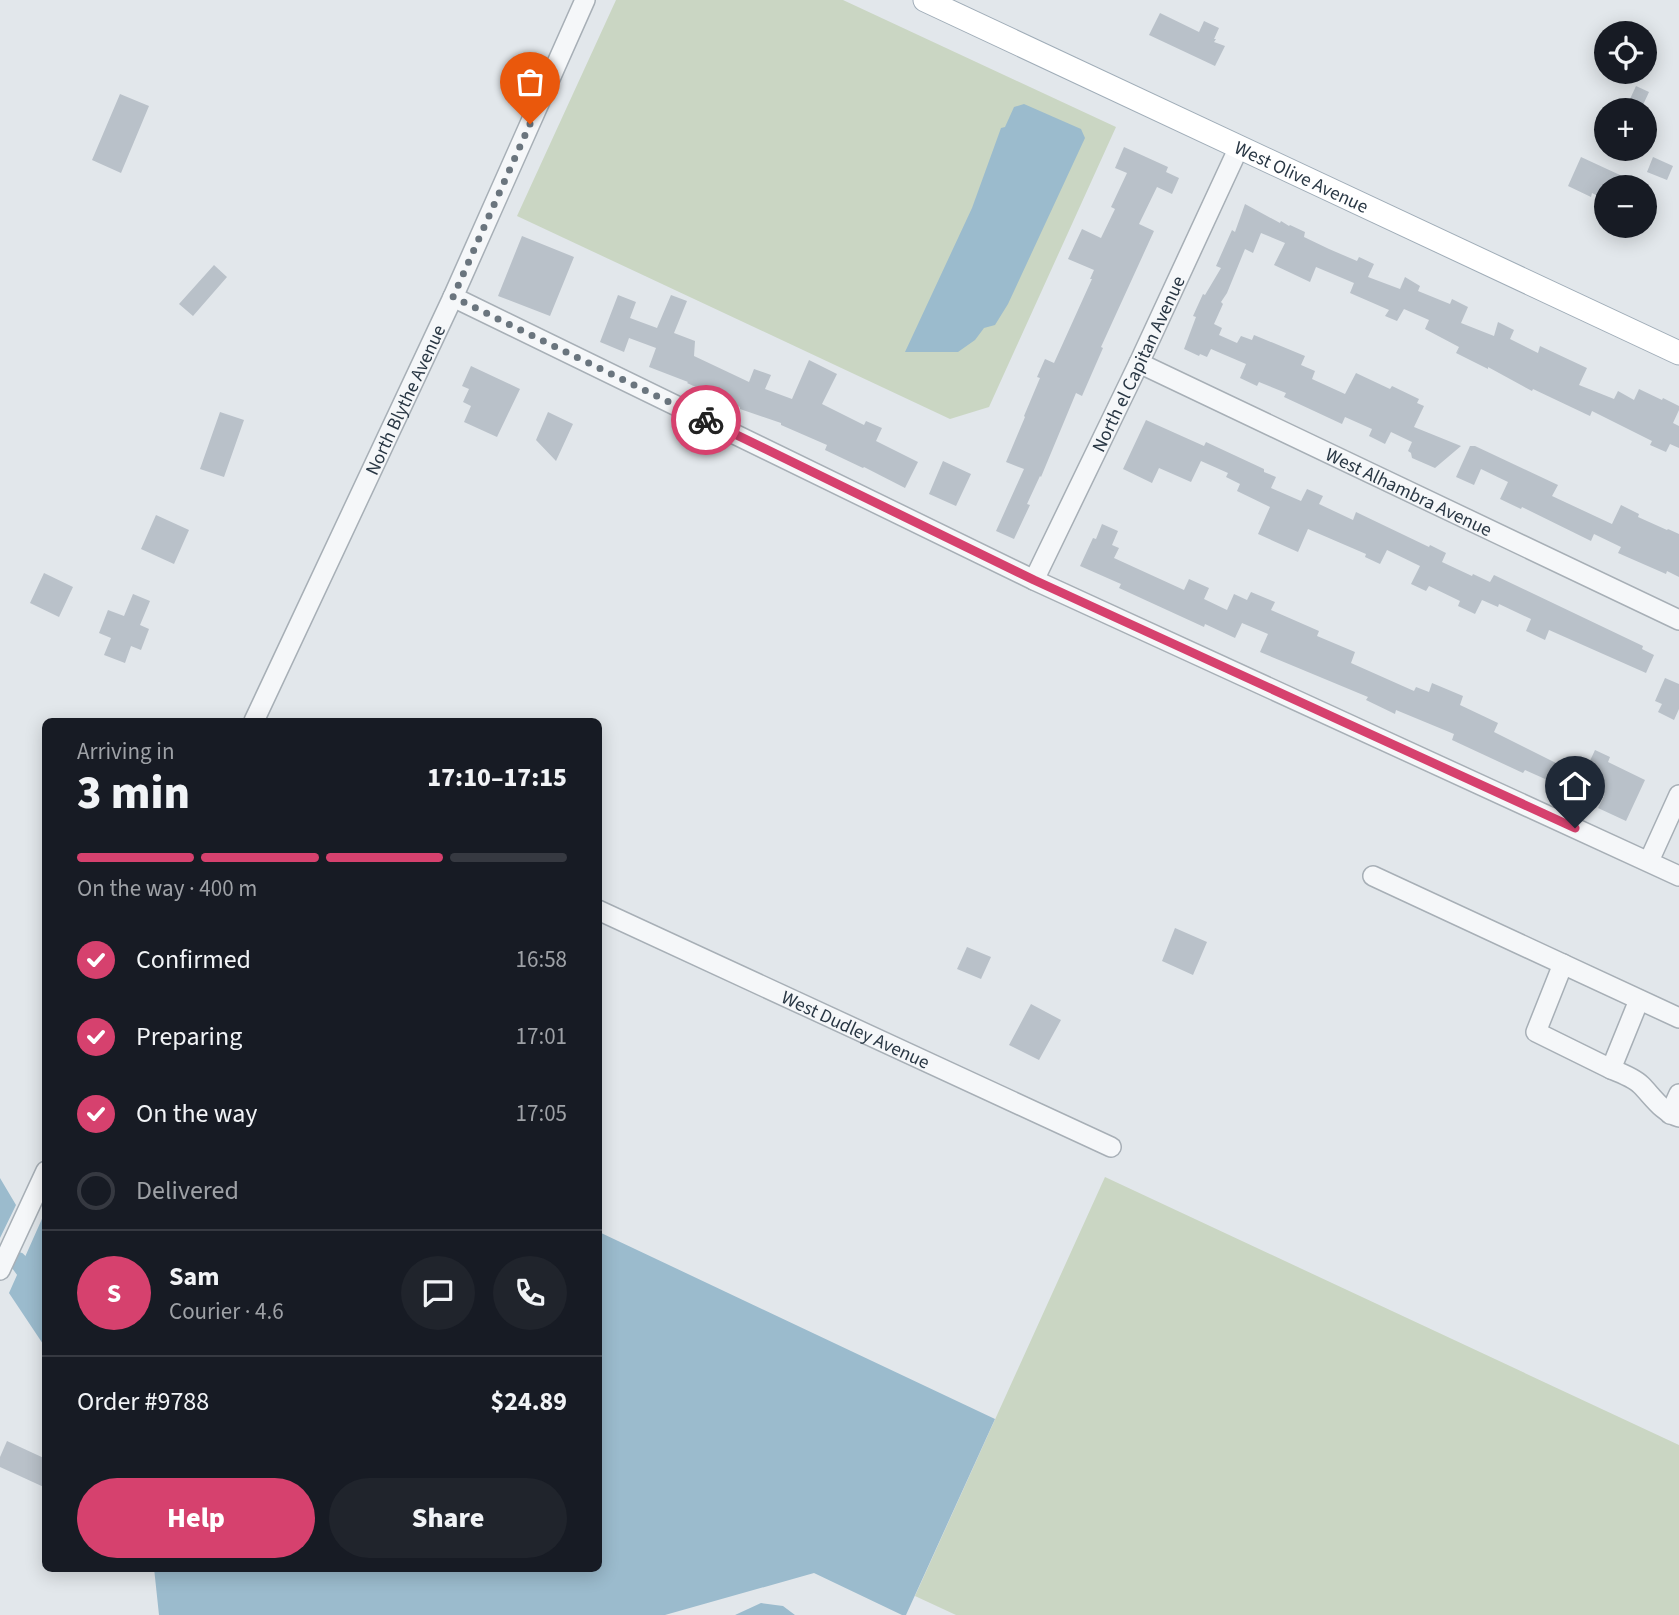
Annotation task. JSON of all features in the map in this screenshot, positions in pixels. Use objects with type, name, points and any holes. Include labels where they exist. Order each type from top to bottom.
[{"type":"main road","name":"West Olive Avenue","points":[[926,0],[1679,354]]},
{"type":"street","name":"North Blythe Avenue","points":[[255,718],[453,297],[585,0]]},
{"type":"street","name":"North el Capitan Avenue","points":[[1034,580],[1239,147]]},
{"type":"street","points":[[453,297],[1034,580],[1679,876]]},
{"type":"street","name":"West Alhambra Avenue","points":[[1139,363],[1679,621]]},
{"type":"street","points":[[1649,862],[1679,795]]},
{"type":"street","points":[[1373,876],[1679,1018]]},
{"type":"street","name":"West Dudley Avenue","points":[[602,912],[1111,1147]]},
{"type":"street","points":[[1563,964],[1536,1032],[1639,1083],[1651,1097],[1675,1116],[1679,1094]]},
{"type":"street","points":[[1611,1069],[1639,1000]]},
{"type":"street","points":[[3,1264],[42,1180]]},
{"type":"green space","points":[[616,0],[843,0],[1116,127],[989,407],[950,419],[517,216]]},
{"type":"green space","points":[[1105,1177],[1679,1445],[1679,1615],[956,1615],[915,1596]]},
{"type":"water","points":[[1024,104],[1081,129],[1085,138],[1008,304],[995,325],[984,328],[975,340],[958,352],[905,352],[972,208],[1001,128],[1005,127],[1014,107]]},
{"type":"water","points":[[0,1178],[16,1205],[0,1238]]},
{"type":"water","points":[[42,1219],[42,1342],[9,1293]]},
{"type":"water","points":[[602,1233],[995,1419],[906,1615],[814,1573],[665,1615],[159,1615],[154,1572],[602,1572]]},
{"type":"water","points":[[761,1603],[783,1606],[795,1615],[735,1615]]},
{"type":"building","points":[[1160,13],[1199,32],[1204,21],[1219,28],[1214,42],[1225,46],[1215,66],[1149,35]]},
{"type":"building","points":[[1636,86],[1649,92],[1646,98],[1630,98]]},
{"type":"building","points":[[120,94],[149,106],[121,173],[92,160]]},
{"type":"building","points":[[1124,147],[1168,167],[1166,172],[1179,178],[1172,194],[1157,187],[1139,224],[1154,231],[1101,347],[1103,348],[1082,396],[1076,393],[1014,539],[996,531],[1024,469],[1006,462],[1045,359],[1054,363],[1092,279],[1094,270],[1068,259],[1082,229],[1101,238],[1115,209],[1111,207],[1127,173],[1115,168]]},
{"type":"building","points":[[1581,157],[1620,175],[1594,175],[1594,194],[1592,193],[1591,197],[1568,186]]},
{"type":"building","points":[[1657,159],[1673,166],[1667,180],[1647,172],[1651,161]]},
{"type":"building","points":[[1245,204],[1280,223],[1281,221],[1305,232],[1304,237],[1329,249],[1357,261],[1359,257],[1374,264],[1368,277],[1400,289],[1405,277],[1420,286],[1418,291],[1450,304],[1452,299],[1468,307],[1461,323],[1494,336],[1498,322],[1514,330],[1510,339],[1538,353],[1540,346],[1587,368],[1579,385],[1614,399],[1618,391],[1634,400],[1639,389],[1679,406],[1673,423],[1679,426],[1679,448],[1670,444],[1666,452],[1650,445],[1652,441],[1592,411],[1590,416],[1456,353],[1459,347],[1425,329],[1429,320],[1404,309],[1397,321],[1385,316],[1389,310],[1350,293],[1354,283],[1316,267],[1310,282],[1274,265],[1285,243],[1261,233],[1253,253],[1245,249],[1221,302],[1223,304],[1214,324],[1222,328],[1219,335],[1237,343],[1241,336],[1252,340],[1254,335],[1305,356],[1301,365],[1315,371],[1312,379],[1345,394],[1356,373],[1390,389],[1392,386],[1419,399],[1417,403],[1424,406],[1414,427],[1461,446],[1435,468],[1412,458],[1408,451],[1412,442],[1391,432],[1385,444],[1369,436],[1372,429],[1345,417],[1342,424],[1284,397],[1286,393],[1259,382],[1257,386],[1240,378],[1246,364],[1211,349],[1207,357],[1184,349],[1196,317],[1193,316],[1203,294],[1205,295],[1221,268],[1216,266],[1232,230],[1235,232]]},
{"type":"building","points":[[522,236],[574,257],[550,316],[498,296]]},
{"type":"building","points":[[214,265],[227,277],[193,316],[179,304]]},
{"type":"building","points":[[618,295],[636,302],[630,318],[657,328],[671,295],[687,301],[674,333],[695,341],[694,356],[749,382],[754,369],[771,375],[765,389],[792,399],[809,360],[837,374],[822,404],[864,425],[866,421],[882,428],[876,441],[918,462],[905,488],[825,450],[827,445],[781,423],[740,409],[688,382],[649,367],[656,348],[629,338],[624,352],[600,342]]},
{"type":"building","points":[[471,366],[520,389],[497,437],[464,422],[471,406],[463,402],[469,389],[462,386]]},
{"type":"building","points":[[220,412],[244,420],[224,477],[200,469]]},
{"type":"building","points":[[548,412],[573,424],[556,461],[536,440]]},
{"type":"building","points":[[1146,420],[1204,446],[1206,442],[1264,469],[1264,472],[1276,477],[1271,488],[1301,501],[1307,489],[1323,496],[1319,504],[1353,520],[1356,512],[1446,553],[1442,562],[1490,582],[1494,575],[1643,646],[1642,649],[1654,655],[1646,673],[1549,630],[1545,640],[1526,631],[1531,619],[1499,604],[1498,607],[1482,600],[1475,614],[1458,606],[1460,601],[1429,586],[1426,591],[1411,584],[1420,566],[1387,550],[1380,564],[1365,557],[1366,554],[1308,529],[1298,552],[1258,534],[1270,507],[1237,491],[1240,484],[1226,477],[1228,473],[1201,461],[1191,482],[1159,468],[1152,483],[1123,469]]},
{"type":"building","points":[[1470,446],[1558,485],[1552,496],[1612,524],[1621,505],[1639,514],[1638,517],[1679,534],[1679,577],[1618,553],[1621,547],[1594,534],[1591,541],[1500,499],[1508,482],[1481,469],[1474,485],[1456,477]]},
{"type":"building","points":[[943,461],[971,474],[956,506],[929,494]]},
{"type":"building","points":[[156,515],[189,530],[174,564],[141,549]]},
{"type":"building","points":[[1102,524],[1118,531],[1112,545],[1119,548],[1114,558],[1184,590],[1189,579],[1209,588],[1204,599],[1227,610],[1234,594],[1247,600],[1251,592],[1275,602],[1271,610],[1319,631],[1317,636],[1355,652],[1351,663],[1414,691],[1416,687],[1429,692],[1432,683],[1463,696],[1460,705],[1498,723],[1494,732],[1562,766],[1567,756],[1588,765],[1595,750],[1610,757],[1608,762],[1645,780],[1626,821],[1598,808],[1604,796],[1575,782],[1569,795],[1552,787],[1554,783],[1525,770],[1523,773],[1452,740],[1454,734],[1396,710],[1395,714],[1366,700],[1368,697],[1260,652],[1268,634],[1242,623],[1235,638],[1205,624],[1204,627],[1119,588],[1121,584],[1080,566]]},
{"type":"building","points":[[44,573],[73,587],[59,617],[30,603]]},
{"type":"building","points":[[133,594],[150,601],[140,625],[149,629],[141,650],[131,646],[125,663],[104,655],[111,638],[99,633],[108,610],[124,616]]},
{"type":"building","points":[[1665,678],[1679,684],[1679,709],[1674,720],[1658,712],[1662,704],[1655,701]]},
{"type":"building","points":[[1175,928],[1207,942],[1193,975],[1162,961]]},
{"type":"building","points":[[967,947],[991,957],[981,979],[957,969]]},
{"type":"building","points":[[1031,1004],[1061,1020],[1039,1060],[1009,1045]]},
{"type":"building","points":[[7,1441],[42,1457],[42,1486],[0,1467],[0,1457]]},
{"type":"waterway","points":[[18,1261],[42,1294]]},
{"type":"way so far","points":[[530,124],[453,297],[706,420]]},
{"type":"route","points":[[706,420],[1034,580],[1575,828]]}]
